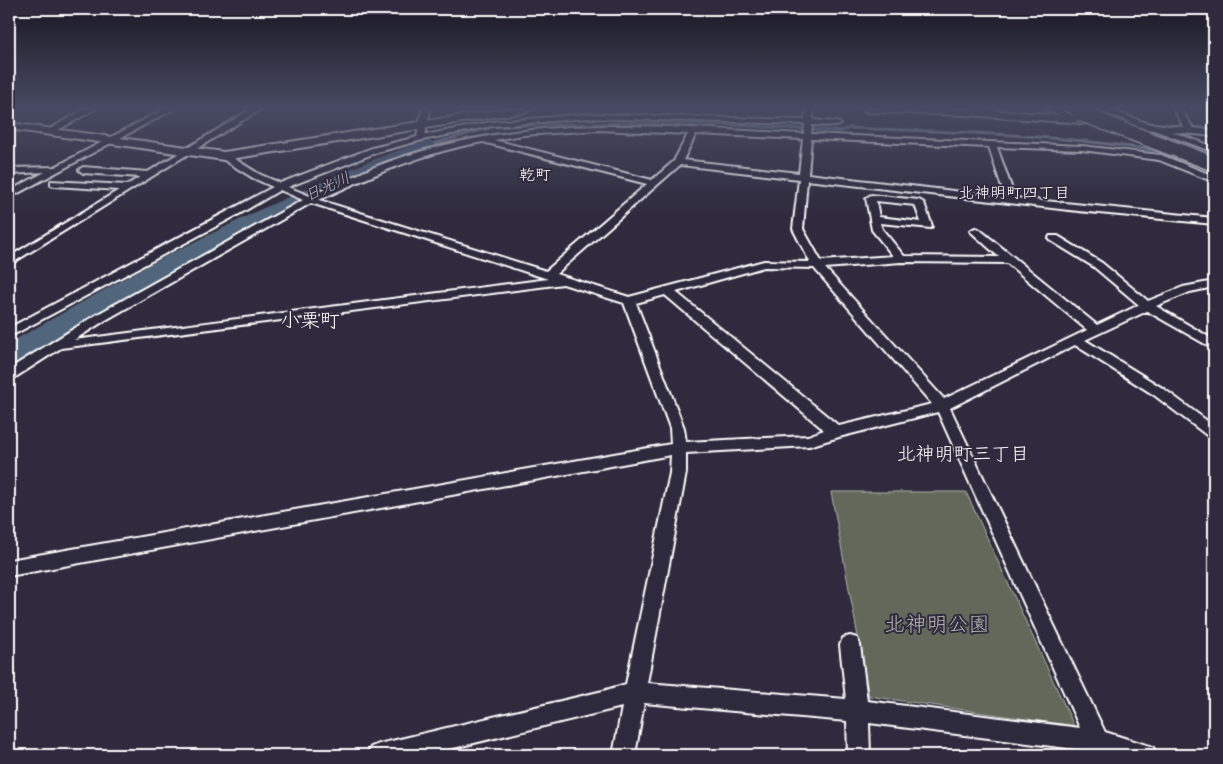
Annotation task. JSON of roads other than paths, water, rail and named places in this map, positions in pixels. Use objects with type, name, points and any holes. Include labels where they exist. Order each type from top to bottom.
[{"type":"highway","points":[[1159,145],[1214,164]]},
{"type":"highway","points":[[1184,145],[1214,156]]},
{"type":"main road","points":[[145,145],[224,156],[296,145]]},
{"type":"street","points":[[9,194],[104,145]]},
{"type":"street","points":[[9,262],[199,145]]},
{"type":"street","points":[[9,333],[280,187],[376,150],[396,145]]},
{"type":"street","points":[[9,375],[100,318],[309,199],[399,161],[462,145]]},
{"type":"street","points":[[499,145],[654,183]]},
{"type":"street","points":[[548,276],[678,162],[687,145]]},
{"type":"street","points":[[806,145],[798,228],[817,265],[942,406],[1100,748]]},
{"type":"street","points":[[992,145],[1010,200]]},
{"type":"street","points":[[1007,145],[1082,148],[1161,158],[1214,179]]},
{"type":"street","points":[[1143,145],[1214,173]]},
{"type":"street","points":[[1199,145],[1214,150]]},
{"type":"street","points":[[224,156],[256,176],[309,199],[629,301],[764,264],[817,265],[901,259],[1010,260]]},
{"type":"street","points":[[678,162],[735,170],[803,175],[1010,200],[1214,221]]},
{"type":"street","points":[[9,171],[58,168]]},
{"type":"street","points":[[83,170],[149,175]]},
{"type":"street","points":[[1203,175],[1214,187]]},
{"type":"street","points":[[54,183],[128,188]]},
{"type":"street","points":[[874,219],[927,226],[919,203],[871,198],[874,219],[877,230],[901,259]]},
{"type":"street","points":[[975,231],[1095,330]]},
{"type":"street","points":[[1054,238],[1098,265],[1147,306],[1214,345]]},
{"type":"street","points":[[57,345],[565,281]]},
{"type":"street","points":[[9,568],[680,448],[809,441],[836,432],[942,406],[1147,306],[1187,289],[1214,284]]},
{"type":"street","points":[[668,291],[836,432]]},
{"type":"street","points":[[624,755],[678,473],[680,448],[676,428],[629,301]]},
{"type":"street","points":[[1075,340],[1159,392],[1214,433]]},
{"type":"street","points":[[850,645],[858,711],[859,755]]},
{"type":"street","points":[[379,755],[603,702],[635,692],[858,711],[1145,755]]},
{"type":"waterway","name":"日光川","points":[[426,145],[431,145]]},
{"type":"waterway","name":"日光川","points":[[1114,145],[1164,152]]},
{"type":"waterway","name":"日光川","points":[[9,355],[161,269],[265,215],[426,146]]},
{"type":"district","name":"乾町","points":[[535,174]]},
{"type":"district","name":"北神明町四丁目","points":[[1014,192]]},
{"type":"district","name":"小栗町","points":[[310,320]]},
{"type":"district","name":"北神明町三丁目","points":[[963,453]]},
{"type":"park label","name":"北神明公園","points":[[937,624]]}]
